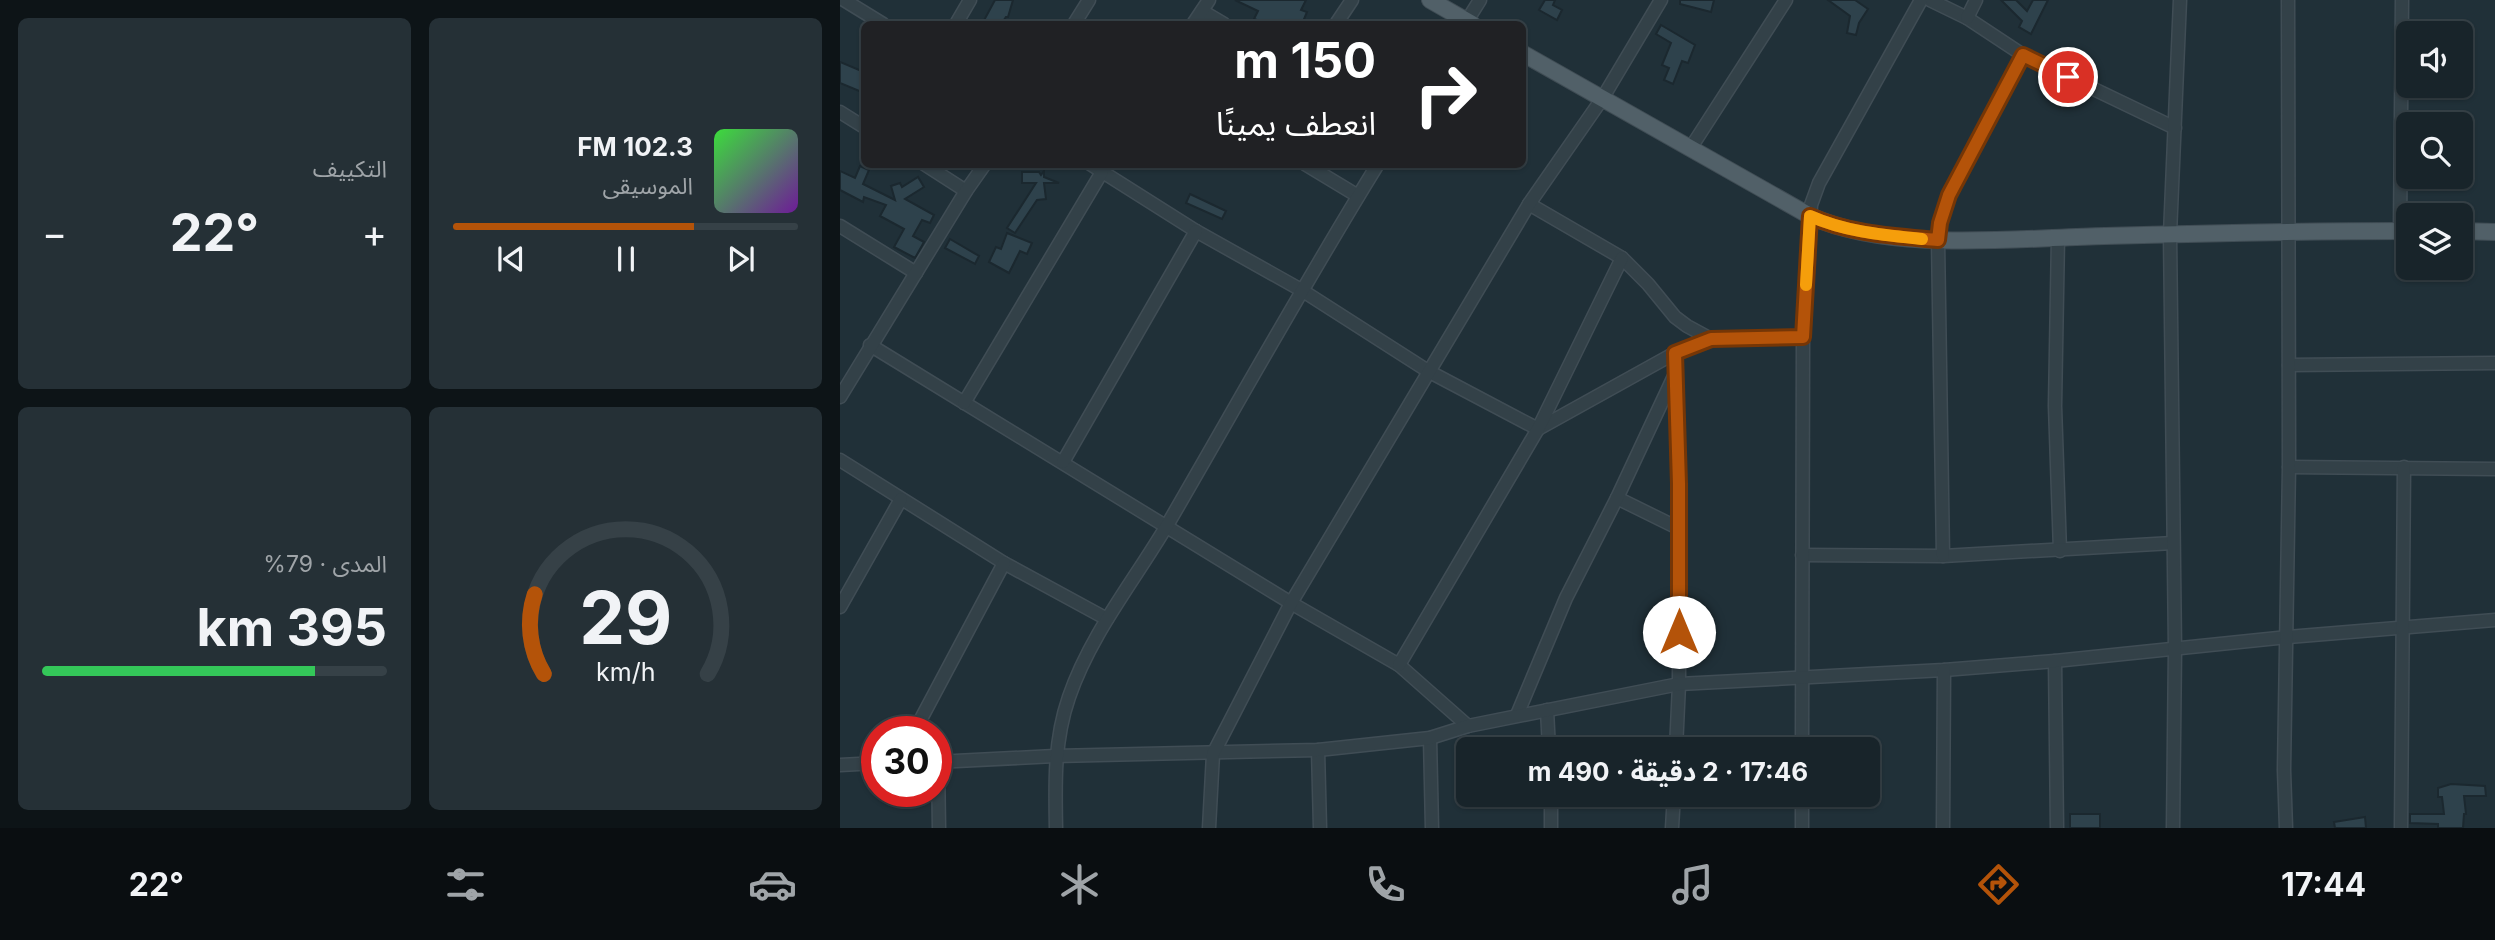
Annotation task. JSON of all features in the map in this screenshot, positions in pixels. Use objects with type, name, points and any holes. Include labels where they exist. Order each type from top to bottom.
[{"type":"main road","points":[[1430,0],[1463,21]]},
{"type":"main road","points":[[1526,55],[1810,216],[1829,225],[1850,230],[1938,240],[2396,231]]},
{"type":"main road","points":[[2473,232],[2495,232]]},
{"type":"street","points":[[958,21],[970,0]]},
{"type":"street","points":[[1076,21],[1089,0]]},
{"type":"street","points":[[1338,21],[1352,0]]},
{"type":"street","points":[[1470,21],[1480,0]]},
{"type":"street","points":[[1209,828],[1213,754],[1291,603],[1530,204],[1602,99],[1661,0]]},
{"type":"street","points":[[1690,149],[1786,0]]},
{"type":"street","points":[[1802,737],[1803,337],[1811,205],[1819,183],[1921,0]]},
{"type":"street","points":[[1930,0],[1967,18],[2023,55],[2175,128]]},
{"type":"street","points":[[1967,18],[1976,0]]},
{"type":"street","points":[[2173,828],[2175,649],[2170,234],[2180,0]]},
{"type":"street","points":[[2286,828],[2284,770],[2289,467],[2288,0]]},
{"type":"street","points":[[2402,0],[2404,203]]},
{"type":"street","points":[[850,1],[879,21]]},
{"type":"street","points":[[1195,21],[1205,5],[1221,21]]},
{"type":"street","points":[[1943,556],[1938,240],[1940,223],[1949,195],[2023,55]]},
{"type":"street","points":[[840,111],[861,125]]},
{"type":"street","points":[[930,168],[966,191]]},
{"type":"street","points":[[840,397],[982,168]]},
{"type":"street","points":[[1096,168],[1196,231],[1303,290],[1428,371],[1538,429]]},
{"type":"street","points":[[1312,168],[1358,196]]},
{"type":"street","points":[[1056,828],[1055,756],[1068,698],[1107,619],[1166,526],[1376,168]]},
{"type":"street","points":[[964,402],[1102,172]]},
{"type":"street","points":[[1530,204],[1622,258],[1675,317],[1711,339]]},
{"type":"street","points":[[840,226],[916,273]]},
{"type":"street","points":[[1063,463],[1196,231]]},
{"type":"street","points":[[2058,237],[2055,406],[2060,551]]},
{"type":"street","points":[[1399,665],[1538,429],[1622,258]]},
{"type":"street","points":[[1538,429],[1675,353],[1711,339],[1803,337]]},
{"type":"street","points":[[870,345],[1291,603],[1399,665],[1468,726]]},
{"type":"street","points":[[1675,353],[1679,684],[1677,737]]},
{"type":"street","points":[[2289,365],[2495,363]]},
{"type":"street","points":[[1517,715],[1566,597],[1617,498],[1676,371]]},
{"type":"street","points":[[840,460],[1004,563],[1107,619]]},
{"type":"street","points":[[2289,467],[2495,469]]},
{"type":"street","points":[[2401,828],[2404,467]]},
{"type":"street","points":[[1617,498],[1678,528]]},
{"type":"street","points":[[840,607],[901,499]]},
{"type":"street","points":[[1802,555],[1943,556],[2060,551],[2173,542]]},
{"type":"street","points":[[923,716],[1004,563]]},
{"type":"street","points":[[952,761],[1318,750],[1430,738],[1517,715],[1679,684],[1944,670],[2495,620]]},
{"type":"street","points":[[2055,661],[2057,828]]},
{"type":"street","points":[[1943,828],[1944,670]]},
{"type":"street","points":[[1547,710],[1548,737]]},
{"type":"street","points":[[1430,738],[1432,828]]},
{"type":"street","points":[[1318,750],[1320,828]]},
{"type":"street","points":[[840,765],[861,764]]},
{"type":"street","points":[[938,807],[939,828]]},
{"type":"street","points":[[1551,807],[1551,828]]},
{"type":"street","points":[[1672,828],[1673,807]]},
{"type":"street","points":[[1802,807],[1802,828]]},
{"type":"building","points":[[995,0],[1013,0],[1008,17],[1003,21],[984,21]]},
{"type":"building","points":[[1235,0],[1306,0],[1301,10],[1307,12],[1303,21],[1260,21],[1254,19],[1258,11]]},
{"type":"building","points":[[1545,0],[1555,0],[1553,5],[1562,10],[1557,20],[1539,10]]},
{"type":"building","points":[[1680,0],[1714,0],[1711,12],[1680,4]]},
{"type":"building","points":[[1828,0],[1855,0],[1868,9],[1859,23],[1856,35],[1847,33],[1850,16]]},
{"type":"building","points":[[2001,0],[2016,0],[2027,11],[2033,0],[2048,0],[2031,34],[2019,27],[2022,21]]},
{"type":"building","points":[[1661,25],[1695,45],[1688,63],[1682,61],[1673,84],[1664,80],[1669,68],[1662,65],[1671,43],[1656,34]]},
{"type":"building","points":[[840,62],[861,71],[861,92],[840,83]]},
{"type":"building","points":[[860,166],[869,170],[863,184],[895,200],[891,186],[900,183],[902,187],[918,177],[924,187],[905,199],[934,215],[930,223],[922,220],[913,236],[924,242],[915,258],[894,247],[904,229],[880,216],[886,205],[864,197],[863,202],[840,190],[840,171],[855,178]]},
{"type":"building","points":[[1044,171],[1044,177],[1059,183],[1044,183],[1046,199],[1037,200],[1015,233],[1007,228],[1036,183],[1022,183],[1022,172],[1039,172],[1041,175]]},
{"type":"building","points":[[1190,194],[1226,211],[1222,219],[1186,203]]},
{"type":"building","points":[[1007,233],[1032,243],[1027,254],[1020,251],[1009,273],[989,262],[996,247],[1001,249]]},
{"type":"building","points":[[950,239],[979,256],[975,264],[945,248]]},
{"type":"building","points":[[2451,784],[2485,786],[2486,796],[2464,796],[2466,814],[2463,828],[2438,828],[2438,824],[2410,823],[2410,814],[2444,814],[2438,788]]},
{"type":"building","points":[[2070,814],[2100,814],[2100,828],[2070,828]]},
{"type":"building","points":[[2365,817],[2366,828],[2335,828],[2334,822]]},
{"type":"slow traffic","points":[[1806,285],[1810,216],[1829,225],[1850,230],[1922,239]]},
{"type":"route","points":[[1679,632],[1679,484],[1675,353],[1711,339],[1803,337],[1810,216],[1829,225],[1850,230],[1938,240],[1949,195],[2023,55],[2068,77]]}]
